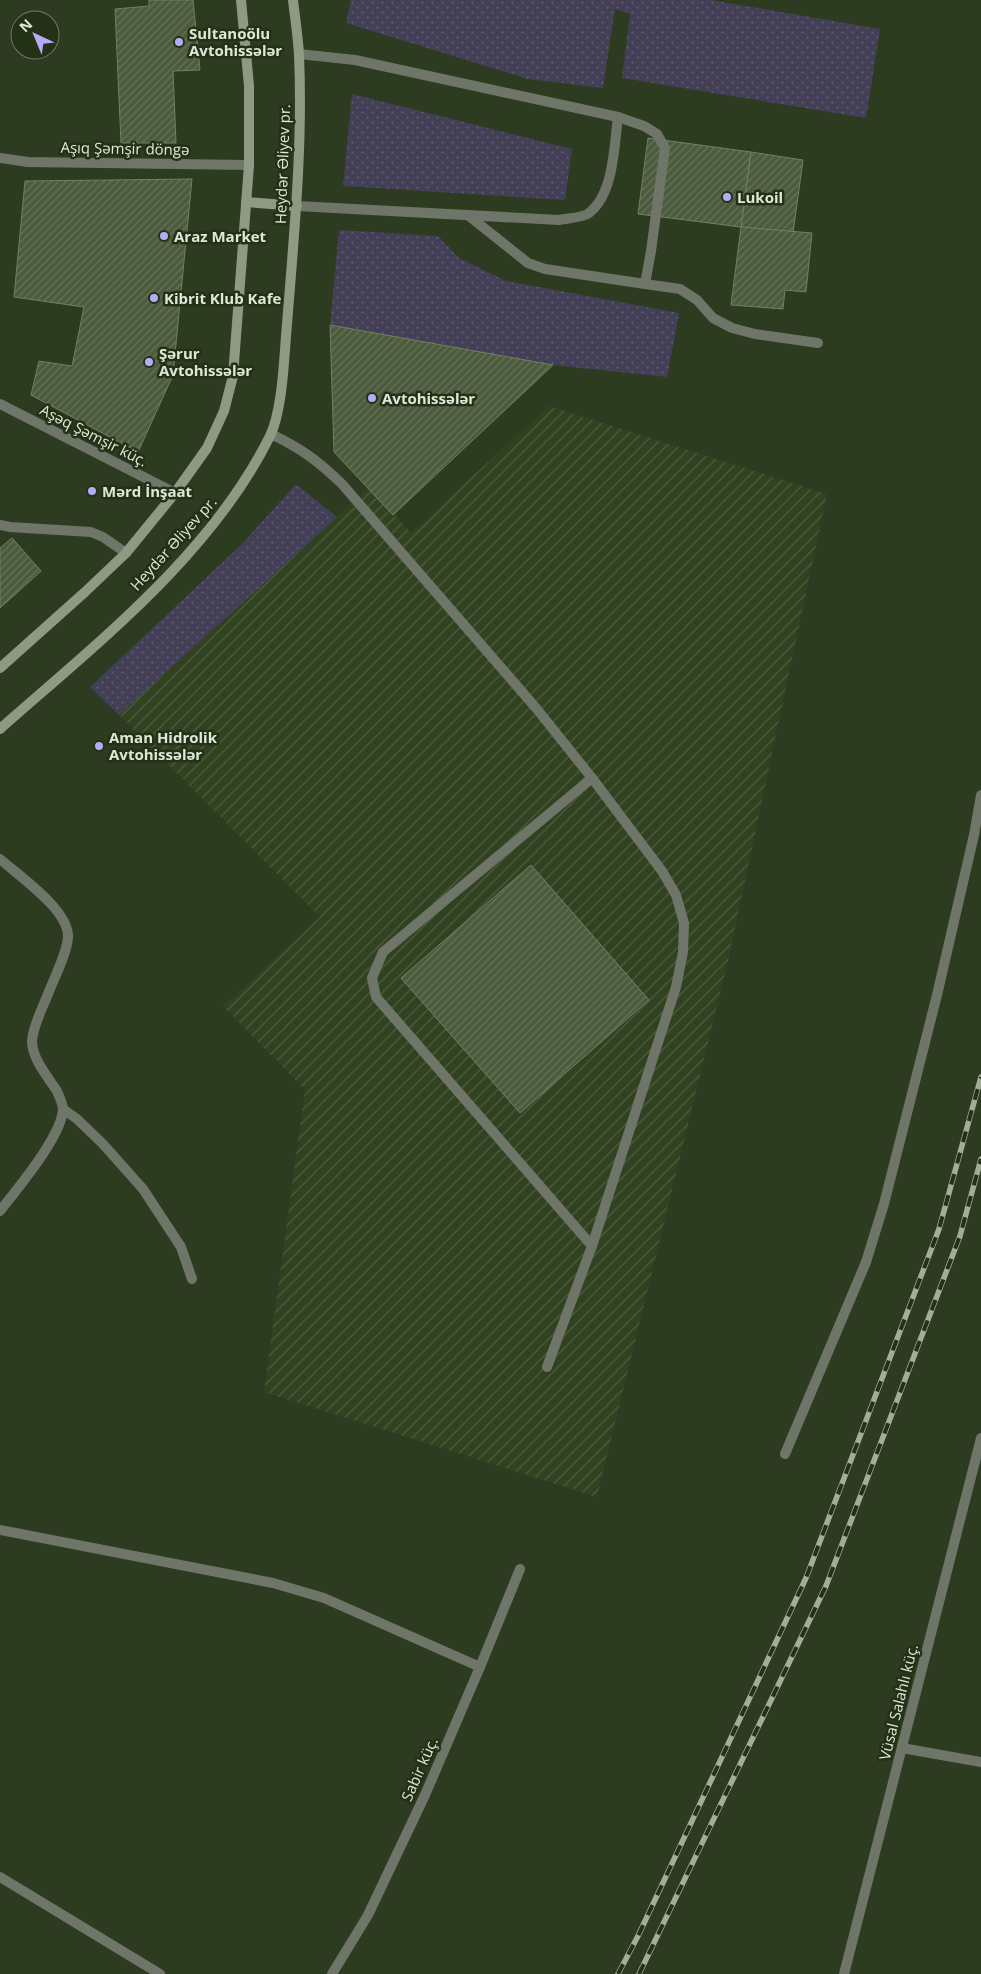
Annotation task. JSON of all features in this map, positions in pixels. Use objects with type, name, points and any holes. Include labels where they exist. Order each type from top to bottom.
[{"type":"main road","name":"Heydər Əliyev pr.","points":[[0,668],[126,553],[175,493],[207,448],[224,411],[233,376],[249,165],[250,86],[241,0]]},
{"type":"main road","name":"Heydər Əliyev pr.","points":[[0,729],[163,581],[216,522],[245,480],[271,434],[281,395],[297,206],[299,54],[293,0]]},
{"type":"main road","points":[[246,202],[297,206]]},
{"type":"street","points":[[299,54],[355,60],[618,118],[644,126],[657,134],[665,148],[645,284]]},
{"type":"street","points":[[297,206],[559,220],[588,214],[602,198],[611,172],[618,118]]},
{"type":"street","name":"Aşıq Şəmşir döngə","points":[[0,158],[28,162],[249,165]]},
{"type":"street","points":[[469,216],[528,263],[545,269],[680,289],[697,300],[713,318],[732,328],[756,334],[818,342]]},
{"type":"street","name":"Aşəq Şəmşir küç.","points":[[0,404],[175,493]]},
{"type":"street","points":[[271,434],[298,447],[316,459],[342,484],[499,664],[592,778],[662,871],[676,895],[684,923],[683,952],[676,987],[592,1246],[547,1367]]},
{"type":"street","points":[[0,525],[91,532],[103,537],[126,553]]},
{"type":"street","points":[[592,778],[383,952],[372,978],[376,997],[592,1246]]},
{"type":"street","points":[[785,1454],[866,1262],[884,1204],[937,995],[974,835],[981,794]]},
{"type":"street","points":[[0,859],[51,904],[64,920],[68,937],[32,1040],[34,1053],[59,1095],[63,1109],[47,1148],[0,1212]]},
{"type":"street","points":[[63,1109],[77,1119],[103,1144],[143,1189],[181,1247],[192,1279]]},
{"type":"street","name":"Vüsal Salahlı küç.","points":[[844,1974],[979,1456],[981,1438]]},
{"type":"street","points":[[0,1530],[273,1583],[324,1598],[480,1668]]},
{"type":"street","name":"Sabir küç.","points":[[332,1974],[368,1915],[425,1794],[480,1668],[520,1569]]},
{"type":"street","points":[[902,1748],[981,1762]]},
{"type":"street","points":[[0,1878],[160,1974]]},
{"type":"shaded area","points":[[351,0],[711,0],[880,29],[866,118],[622,78],[630,14],[615,9],[603,88],[528,79],[346,23]]},
{"type":"shaded area","points":[[352,94],[572,149],[565,200],[343,186]]},
{"type":"shaded area","points":[[339,230],[438,236],[459,258],[506,281],[679,313],[667,377],[553,365],[330,325]]},
{"type":"shaded area","points":[[549,406],[827,494],[728,961],[597,1497],[264,1392],[305,1090],[223,1006],[320,917],[119,715],[369,487],[411,533]]},
{"type":"shaded area","points":[[296,484],[337,517],[119,715],[90,687],[243,543]]},
{"type":"building","points":[[149,0],[193,0],[200,70],[173,71],[176,143],[121,143],[115,9],[149,6]]},
{"type":"building","points":[[648,138],[751,152],[741,227],[638,214]]},
{"type":"building","points":[[751,152],[803,160],[793,233],[741,227]]},
{"type":"building","points":[[192,179],[173,375],[138,452],[31,395],[39,361],[72,366],[84,307],[14,297],[25,181]]},
{"type":"building","points":[[741,227],[812,233],[806,292],[785,290],[783,309],[731,305]]},
{"type":"building","points":[[330,325],[553,365],[393,515],[334,452]]},
{"type":"building","points":[[12,538],[41,571],[0,608],[0,548]]},
{"type":"building","points":[[531,865],[649,1000],[520,1113],[401,978]]},
{"type":"railway","points":[[618,1974],[638,1936],[806,1578],[939,1229],[981,1077]]},
{"type":"railway","points":[[639,1974],[826,1586],[960,1236],[981,1159]]},
{"type":"place","name":"Sultanoölu Avtohissələr","points":[[179,42]]},
{"type":"place","name":"Lukoil","points":[[727,197]]},
{"type":"place","name":"Araz Market","points":[[164,236]]},
{"type":"place","name":"Kibrit Klub Kafe","points":[[154,298]]},
{"type":"place","name":"Şərur Avtohissələr","points":[[149,362]]},
{"type":"place","name":"Avtohissələr","points":[[372,398]]},
{"type":"place","name":"Mərd İnşaat","points":[[92,491]]},
{"type":"place","name":"Aman Hidrolik Avtohissələr","points":[[99,746]]}]
